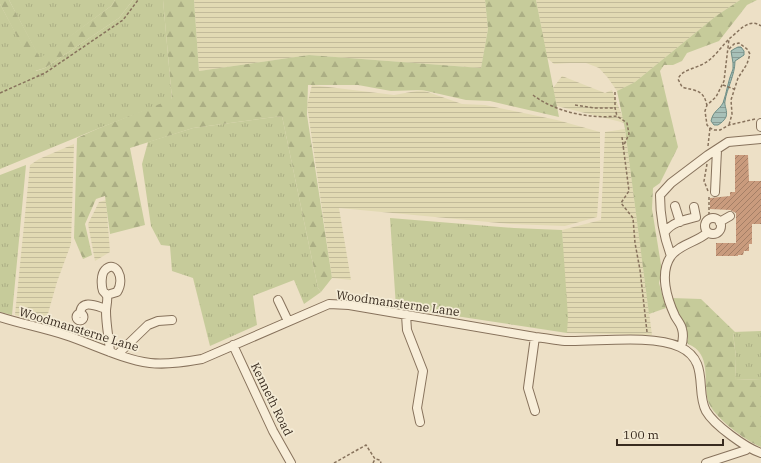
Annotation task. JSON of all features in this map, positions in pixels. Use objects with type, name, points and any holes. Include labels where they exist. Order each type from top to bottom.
[{"type":"street","points":[[671,256],[660,209],[660,195],[671,183],[728,142],[761,137]]},
{"type":"street","points":[[715,192],[717,150]]},
{"type":"street","points":[[675,206],[680,222]]},
{"type":"street","points":[[665,232],[668,227],[696,217],[694,207]]},
{"type":"street","points":[[720,223],[730,216]]},
{"type":"street","points":[[714,218],[720,223],[721,228],[718,233],[712,235],[707,233],[704,228],[706,220],[714,218]]},
{"type":"street","points":[[707,233],[692,241],[671,256],[667,266],[665,278],[670,304],[682,329],[684,340],[681,347],[692,357],[700,369],[703,403],[706,411],[717,423],[748,448],[761,454]]},
{"type":"street","points":[[107,296],[106,308],[114,353],[148,325],[158,321],[172,320]]},
{"type":"street","points":[[278,300],[288,321]]},
{"type":"street","points":[[80,313],[84,305],[91,304],[106,308]]},
{"type":"street","name":"Woodmansterne Lane","points":[[0,317],[64,335],[114,353],[149,362],[174,363],[202,359],[329,304],[349,305],[565,341],[646,340],[681,347]]},
{"type":"street","points":[[406,315],[407,330],[423,371],[417,408],[420,422]]},
{"type":"street","points":[[535,337],[528,388],[535,411]]},
{"type":"street","name":"Kenneth Road","points":[[233,345],[273,431],[291,463]]},
{"type":"street","points":[[706,463],[746,450],[748,448]]},
{"type":"path","points":[[0,93],[45,73],[123,20],[138,0]]},
{"type":"path","points":[[707,107],[706,99],[700,92],[682,87],[678,79],[680,75],[683,72],[702,65],[708,61],[729,39],[747,24],[753,22],[761,26]]},
{"type":"path","points":[[729,39],[726,56],[726,72],[722,85],[716,97],[705,111],[707,125],[714,130],[720,130],[729,125],[761,117]]},
{"type":"path","points":[[728,49],[734,44],[739,43],[747,48],[750,54],[747,64],[738,78],[731,100],[732,114],[729,125]]},
{"type":"path","points":[[722,85],[735,90]]},
{"type":"path","points":[[615,92],[615,108],[617,116],[627,123],[630,134],[623,147]]},
{"type":"path","points":[[534,95],[541,101],[563,110],[584,115],[608,117],[617,116]]},
{"type":"path","points":[[575,105],[595,108],[615,108]]},
{"type":"path","points":[[708,155],[707,145],[710,128]]},
{"type":"path","points":[[622,137],[629,192],[621,203],[634,218],[635,243],[640,270],[646,340]]},
{"type":"path","points":[[334,463],[366,445],[375,459],[380,460],[381,463]]},
{"type":"path","points":[[373,463],[375,459]]},
{"type":"shaded area","points":[[194,0],[485,0],[488,29],[481,68],[309,55],[199,71]]},
{"type":"shaded area","points":[[536,0],[740,0],[716,16],[635,82],[617,91],[599,68],[586,63],[554,64],[547,58]]},
{"type":"shaded area","points":[[562,76],[605,93],[612,90],[625,123],[557,106],[553,88]]},
{"type":"shaded area","points":[[312,85],[394,95],[422,90],[462,104],[485,105],[557,120],[600,132],[600,175],[597,217],[565,226],[510,224],[339,208],[351,280],[332,278],[307,105]]},
{"type":"shaded area","points":[[625,129],[652,335],[567,333],[562,230],[601,220],[605,132]]},
{"type":"shaded area","points":[[74,144],[71,244],[57,282],[45,324],[15,315],[30,165],[39,159]]},
{"type":"shaded area","points":[[106,200],[110,252],[95,261],[88,224],[99,202]]},
{"type":"green space","points":[[0,0],[9,0],[40,58],[111,6],[115,0],[133,0],[119,18],[45,68],[35,71],[0,4]]},
{"type":"green space","points":[[9,0],[115,0],[111,6],[40,59]]},
{"type":"green space","points":[[133,0],[163,0],[172,100],[0,169],[0,4],[36,71],[45,68],[119,18]]},
{"type":"green space","points":[[163,0],[194,0],[199,71],[309,55],[481,68],[488,29],[485,0],[536,0],[559,117],[490,101],[466,100],[422,90],[391,91],[358,85],[308,85],[307,115],[332,278],[321,292],[318,288],[282,116],[193,128],[130,148],[145,225],[110,234],[105,196],[96,199],[85,224],[92,255],[83,259],[74,238],[77,138],[172,99]]},
{"type":"green space","points":[[740,0],[757,0],[747,5],[719,41],[687,53],[682,61],[673,65],[664,65],[660,71],[678,147],[660,183],[653,188],[652,209],[662,271],[659,283],[666,308],[649,314],[625,129],[617,91],[635,82],[716,16]]},
{"type":"green space","points":[[282,116],[318,288],[321,292],[304,304],[294,280],[253,296],[257,325],[210,346],[193,278],[172,271],[170,246],[161,245],[151,226],[142,164],[148,142],[193,128]]},
{"type":"green space","points":[[26,165],[12,315],[0,312],[0,175]]},
{"type":"green space","points":[[390,218],[514,228],[562,230],[568,317],[567,333],[396,307]]},
{"type":"green space","points":[[671,298],[701,299],[735,332],[733,333],[736,358],[735,380],[761,379],[761,447],[747,440],[731,428],[716,414],[711,407],[708,401],[704,361],[696,348],[688,344],[686,341],[688,340],[686,328]]},
{"type":"green space","points":[[761,331],[761,379],[735,380],[736,358],[733,332]]},
{"type":"water","points":[[741,47],[744,51],[744,55],[735,61],[734,71],[725,101],[727,113],[726,117],[718,125],[714,125],[711,121],[712,118],[723,103],[733,69],[731,51]]},
{"type":"building","points":[[735,155],[748,155],[749,181],[761,181],[761,224],[752,224],[752,244],[749,244],[749,251],[744,251],[743,255],[738,256],[716,256],[716,243],[736,243],[736,213],[730,210],[710,209],[710,198],[730,196],[730,192],[735,192]]}]
